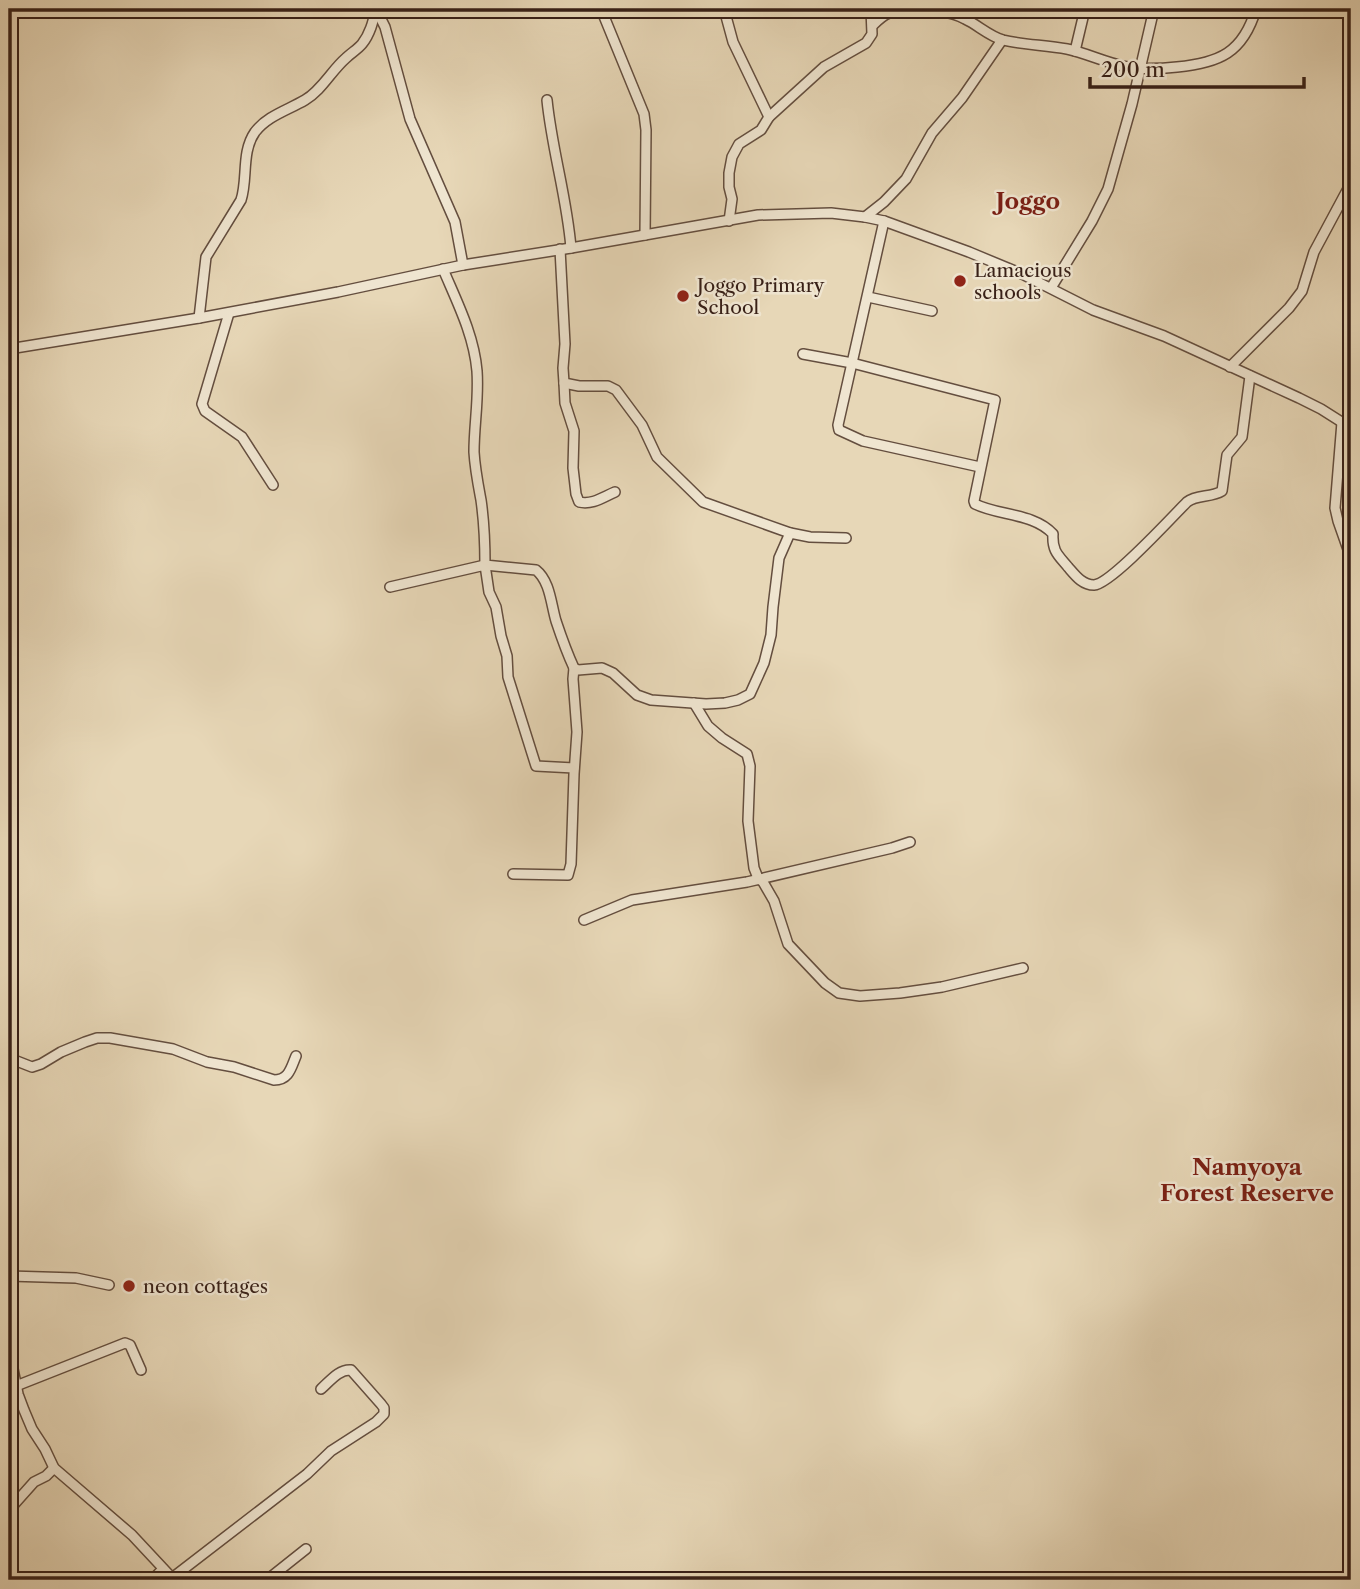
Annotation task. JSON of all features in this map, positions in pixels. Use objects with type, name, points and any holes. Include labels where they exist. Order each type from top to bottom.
[{"type":"street","points":[[376,9],[385,27],[410,120],[455,222],[463,265]]},
{"type":"street","points":[[199,318],[206,257],[241,200],[252,138],[261,126],[278,114],[306,100],[345,58],[362,45],[371,30],[376,9]]},
{"type":"street","points":[[601,9],[644,114],[645,235]]},
{"type":"street","points":[[724,9],[733,42],[769,117]]},
{"type":"street","points":[[729,220],[732,199],[729,173],[732,157],[739,144],[761,130],[769,117],[824,67],[866,43],[872,34],[871,9]]},
{"type":"street","points":[[873,25],[884,14],[893,10],[929,9],[964,13],[1002,40],[1075,51],[1106,62],[1141,69],[1194,65],[1217,60],[1232,50],[1241,39],[1251,24],[1255,9]]},
{"type":"street","points":[[1075,51],[1085,9]]},
{"type":"street","points":[[1051,288],[1108,189],[1141,69],[1154,9]]},
{"type":"street","points":[[865,217],[906,179],[932,133],[962,98],[1002,40]]},
{"type":"street","points":[[547,100],[569,219],[571,248]]},
{"type":"street","points":[[1230,367],[1289,308],[1302,291],[1314,252],[1351,183]]},
{"type":"street","points":[[9,349],[229,313],[463,265],[758,215],[831,213],[884,221],[969,252],[1051,288],[1093,310],[1164,336],[1321,409],[1351,428]]},
{"type":"street","points":[[884,221],[839,430],[863,441],[980,467]]},
{"type":"street","points":[[561,249],[565,402],[575,431],[573,468],[576,494],[579,502],[584,503],[596,501],[615,492]]},
{"type":"street","points":[[443,269],[470,336],[477,370],[474,451],[476,478],[481,501],[489,592],[496,607],[507,656],[508,677],[536,766],[574,768]]},
{"type":"street","points":[[868,297],[932,311]]},
{"type":"street","points":[[229,313],[202,404],[205,411],[242,437],[273,485]]},
{"type":"street","points":[[803,355],[852,363],[995,400],[975,504],[1034,521],[1048,529],[1053,534],[1052,545],[1055,551],[1076,577],[1096,585],[1104,582],[1119,569],[1192,498],[1216,495],[1222,491],[1227,455],[1242,438],[1250,376]]},
{"type":"street","points":[[564,383],[608,386],[616,390],[642,425],[657,457],[703,502],[790,533],[810,537],[846,538]]},
{"type":"street","points":[[1342,422],[1335,508],[1351,558]]},
{"type":"street","points":[[575,668],[602,668],[614,673],[637,695],[651,700],[725,703],[750,694],[764,663],[771,635],[779,558],[790,533]]},
{"type":"street","points":[[390,587],[485,565],[536,570],[546,583],[557,624],[575,668],[573,679],[577,732],[571,864],[568,875],[513,874]]},
{"type":"street","points":[[694,703],[708,726],[747,754],[750,766],[748,821],[754,868],[774,901],[788,944],[825,984],[839,993],[860,996],[942,987],[1023,968]]},
{"type":"street","points":[[584,920],[632,900],[747,882],[910,842]]},
{"type":"street","points":[[9,1058],[32,1067],[85,1042],[110,1038],[173,1049],[207,1062],[280,1080],[288,1076],[296,1056]]},
{"type":"street","points":[[9,1276],[76,1278],[109,1285]]},
{"type":"street","points":[[16,1385],[125,1343],[130,1345],[141,1370]]},
{"type":"street","points":[[9,1349],[11,1373],[32,1429],[54,1468],[131,1535],[173,1579],[307,1474],[331,1451],[384,1414],[384,1408],[351,1370],[339,1372],[321,1389]]},
{"type":"street","points":[[9,1510],[34,1482],[54,1468]]},
{"type":"street","points":[[267,1580],[306,1549]]},
{"type":"street","points":[[152,1580],[163,1569]]},
{"type":"place","name":"Lamacious schools","points":[[960,281]]},
{"type":"place","name":"Joggo Primary School","points":[[683,296]]},
{"type":"place","name":"neon cottages","points":[[129,1286]]},
{"type":"district","name":"Joggo","points":[[1028,201]]},
{"type":"district","name":"Namyoya Forest Reserve","points":[[1247,1180]]}]
